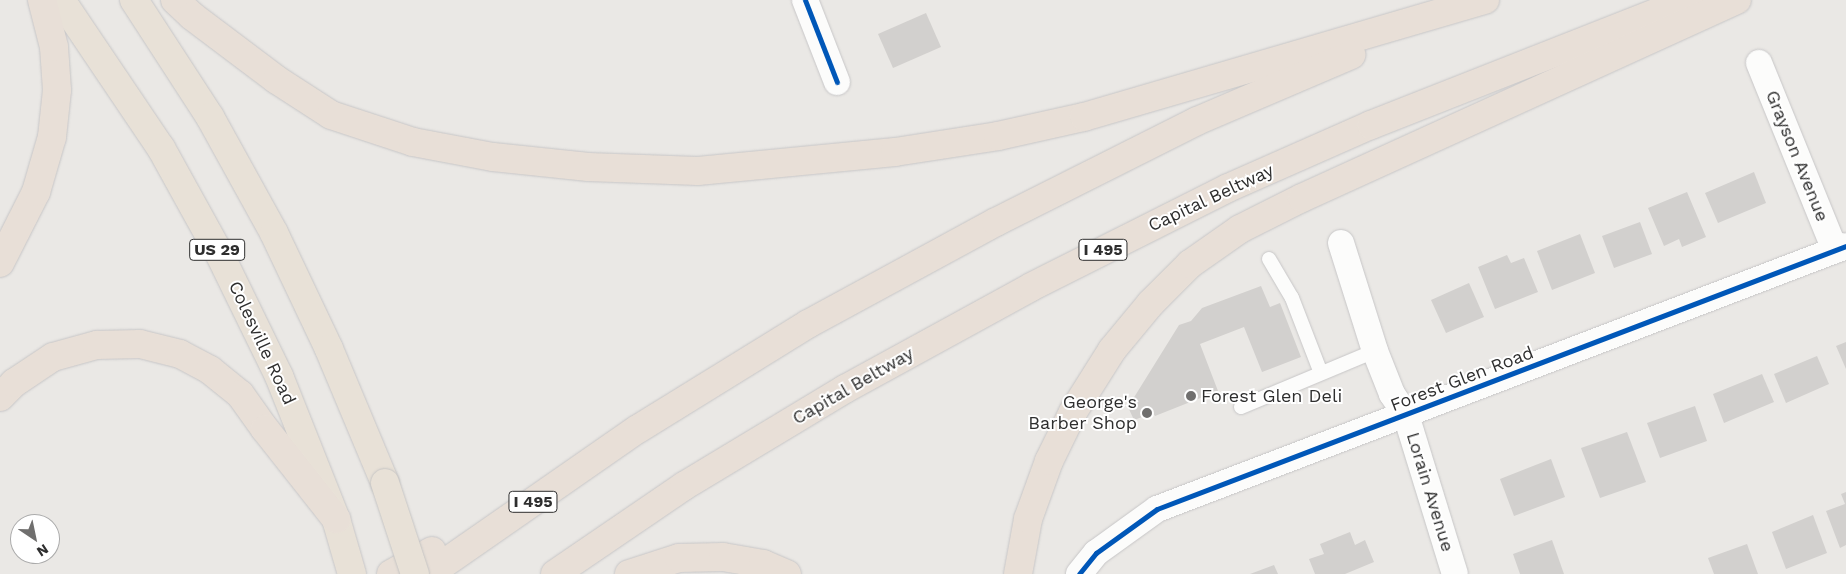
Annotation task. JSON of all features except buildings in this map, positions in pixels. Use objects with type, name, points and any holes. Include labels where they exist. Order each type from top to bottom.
[{"type":"highway","points":[[0,263],[36,192],[52,137],[58,90],[54,47],[42,0]]},
{"type":"highway","name":"Colesville Road","points":[[61,0],[161,148],[220,255],[279,376],[336,519],[352,574]]},
{"type":"highway","points":[[134,0],[210,117],[274,232],[329,350],[385,483],[415,574]]},
{"type":"highway","points":[[175,0],[192,16],[277,80],[332,115],[412,142],[493,157],[588,167],[698,171],[895,152],[998,136],[1075,119],[1485,0]]},
{"type":"highway","name":"I 495","points":[[429,574],[638,430],[808,324],[996,222],[1197,121],[1340,59],[1489,0]]},
{"type":"highway","name":"Capital Beltway","points":[[555,574],[684,486],[819,404],[1039,282],[1228,188],[1371,125],[1689,0]]},
{"type":"highway","points":[[1018,574],[1028,519],[1049,461],[1073,412],[1112,350],[1151,302],[1190,264],[1240,229],[1302,198],[1737,0]]},
{"type":"highway","points":[[0,397],[14,383],[53,357],[97,345],[140,344],[180,354],[210,370],[240,394],[336,519]]},
{"type":"highway","points":[[391,574],[473,528],[638,430]]},
{"type":"highway","points":[[629,574],[679,558],[723,557],[763,564],[786,574]]},
{"type":"street","points":[[804,0],[837,82]]},
{"type":"street","name":"Grayson Avenue","points":[[1759,63],[1841,248]]},
{"type":"street","name":"Lorain Avenue","points":[[1342,244],[1375,350],[1384,367],[1392,394],[1406,415],[1455,574]]},
{"type":"street","name":"Forest Glen Road","points":[[1079,574],[1096,553],[1157,509],[1841,248]]},
{"type":"lane","points":[[1269,259],[1292,298],[1321,373]]},
{"type":"lane","points":[[1241,407],[1375,350]]},
{"type":"cycle path","points":[[805,0],[837,82]]},
{"type":"cycle path","points":[[1079,574],[1096,553],[1157,509],[1846,246]]},
{"type":"place","name":"Forest Glen Deli","points":[[1191,396]]},
{"type":"place","name":"George's Barber Shop","points":[[1147,413]]}]
